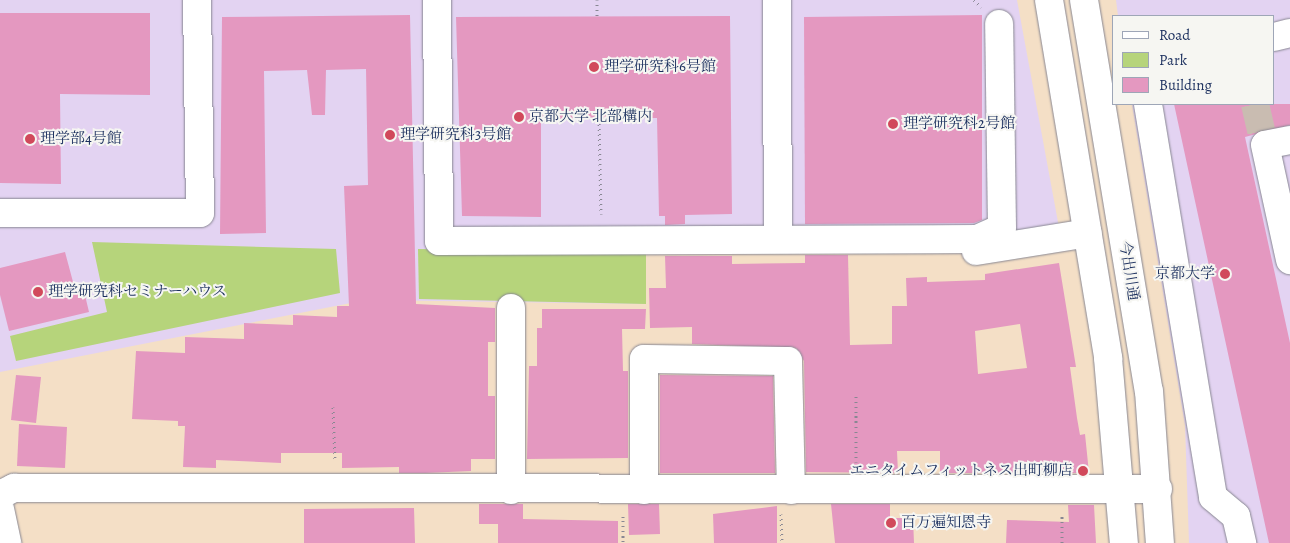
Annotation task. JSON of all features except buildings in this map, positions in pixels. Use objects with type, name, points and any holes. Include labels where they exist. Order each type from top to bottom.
[{"type":"street","points":[[0,212],[200,213],[197,0]]},
{"type":"street","points":[[437,0],[438,241],[778,237],[977,239],[1002,228],[999,24]]},
{"type":"street","points":[[777,0],[778,237]]},
{"type":"street","points":[[1049,0],[1088,233],[1123,491],[1124,543]]},
{"type":"street","name":"今出川通","points":[[1084,0],[1105,73],[1149,390],[1158,489],[1160,543]]},
{"type":"street","points":[[1275,37],[1290,33]]},
{"type":"street","points":[[1148,105],[1213,497],[1236,516],[1242,543]]},
{"type":"street","points":[[1272,140],[1290,260]]},
{"type":"street","points":[[916,256],[946,256],[1088,233]]},
{"type":"street","points":[[511,308],[511,490]]},
{"type":"street","points":[[644,490],[644,359],[788,361],[792,490]]},
{"type":"street","points":[[0,495],[14,488],[1123,491],[1158,489]]},
{"type":"street","points":[[0,509],[7,543]]},
{"type":"path","points":[[597,0],[597,16]]},
{"type":"path","points":[[599,119],[602,239]]},
{"type":"path","points":[[856,396],[856,490]]},
{"type":"path","points":[[333,407],[335,489]]},
{"type":"shaded area","name":"京都大学 北部構内","points":[[0,0],[1017,0],[1060,233],[646,252],[646,304],[366,300],[0,372]]},
{"type":"shaded area","name":"京都大学","points":[[1116,0],[1290,0],[1290,543],[1189,543],[1185,425],[1132,105],[1275,105],[1275,15],[1118,15]]},
{"type":"green space","points":[[92,242],[336,249],[340,293],[16,361],[10,336],[107,312]]},
{"type":"green space","points":[[418,249],[646,252],[646,304],[419,299]]},
{"type":"tunnel","points":[[1255,105],[1262,134]]},
{"type":"place","name":"理学研究科6号館","points":[[594,67]]},
{"type":"place","name":"京都大学 北部構内","points":[[519,117]]},
{"type":"place","name":"理学研究科2号館","points":[[893,124]]},
{"type":"place","name":"理学研究科3号館","points":[[390,135]]},
{"type":"place","name":"理学部4号館","points":[[30,139]]},
{"type":"place","name":"京都大学","points":[[1225,274]]},
{"type":"place","name":"理学研究科セミナーハウス","points":[[38,292]]},
{"type":"place","name":"エニタイムフィットネス出町柳店","points":[[1083,471]]},
{"type":"place","name":"百万遍知恩寺","points":[[891,523]]}]
